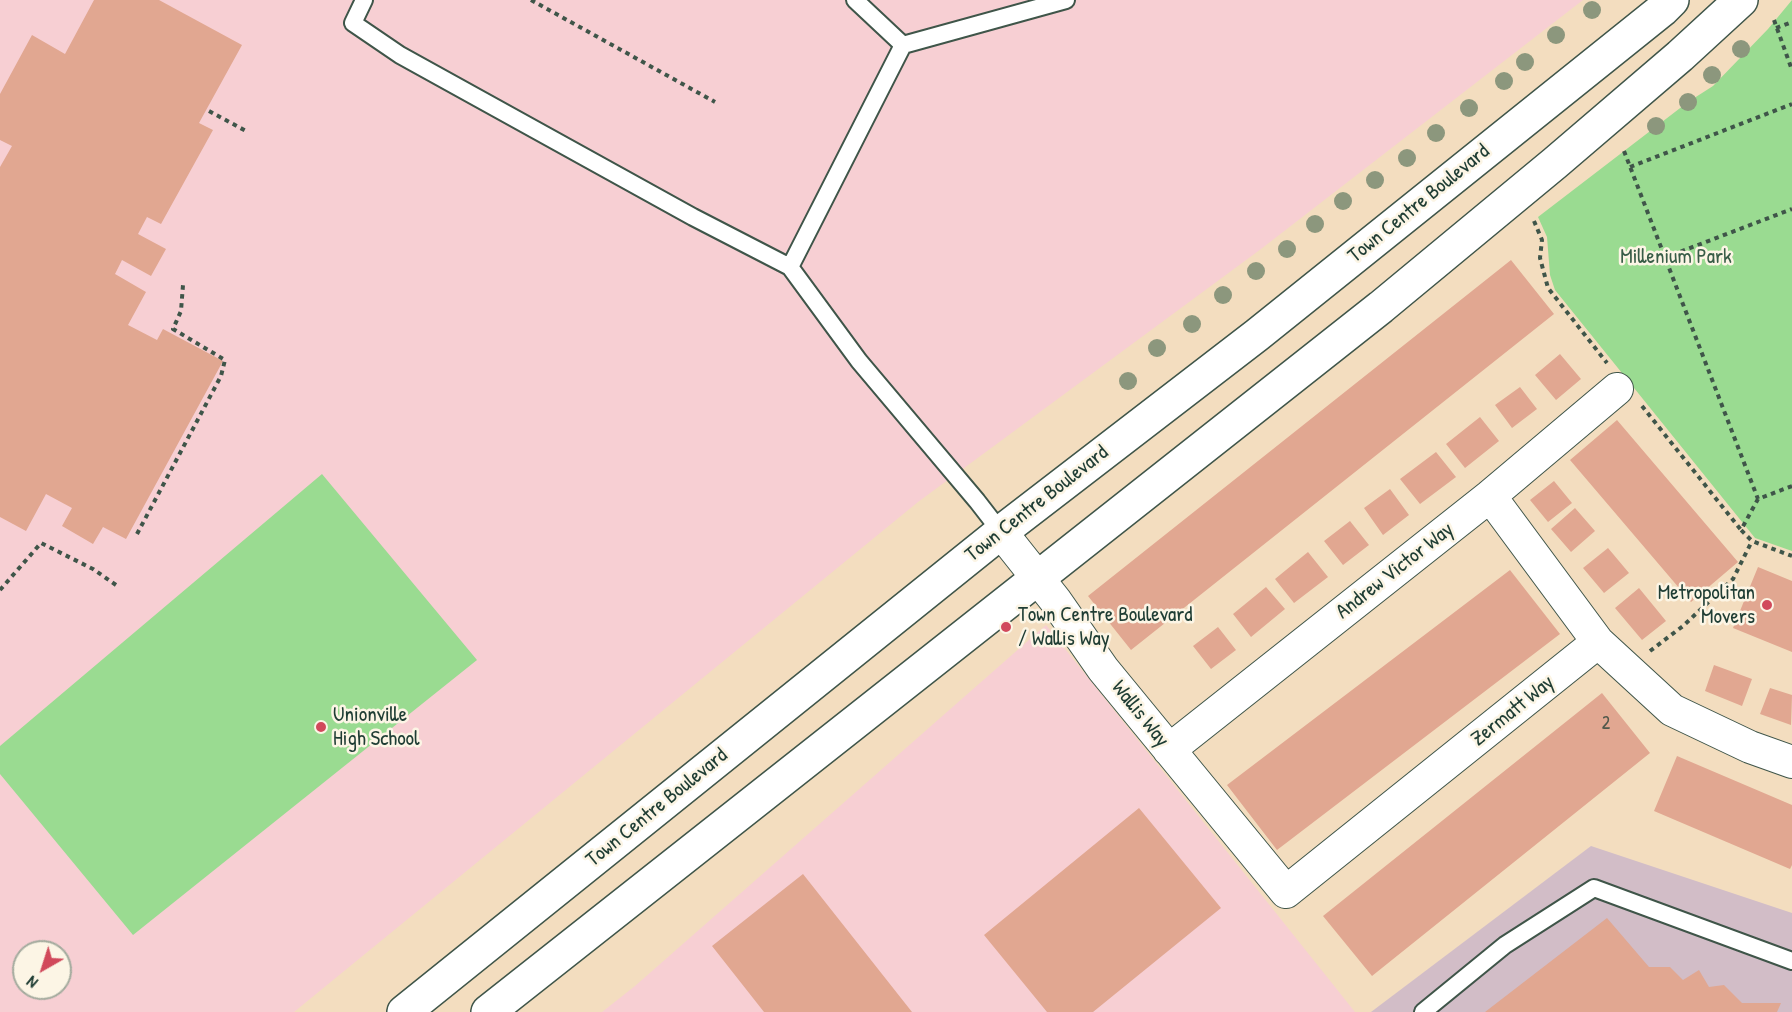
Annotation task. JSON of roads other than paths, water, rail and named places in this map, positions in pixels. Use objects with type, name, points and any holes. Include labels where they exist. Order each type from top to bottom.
[{"type":"main road","name":"Town Centre Boulevard","points":[[404,1012],[1000,532],[1266,327],[1672,0]]},
{"type":"main road","points":[[504,1007],[1037,577],[1381,307],[1555,163],[1680,56],[1741,0]]},
{"type":"street","name":"Andrew Victor Way","points":[[1169,750],[1490,496],[1617,389]]},
{"type":"street","points":[[1490,496],[1598,642],[1672,710],[1750,747],[1792,762]]},
{"type":"street","name":"Wallis Way","points":[[1000,532],[1055,600],[1103,669],[1286,892]]},
{"type":"street","name":"Zermatt Way","points":[[1286,892],[1598,642]]},
{"type":"lane","points":[[364,0],[353,23],[400,55],[693,217],[790,267],[859,362],[977,501],[1000,532]]},
{"type":"lane","points":[[855,0],[903,45]]},
{"type":"lane","points":[[790,267],[903,45],[1066,0]]},
{"type":"lane","points":[[1423,1012],[1505,945],[1594,888],[1792,960]]},
{"type":"place","name":"Metropolitan Movers","points":[[1767,605]]},
{"type":"place","name":"Town Centre Boulevard / Wallis Way","points":[[1006,627]]},
{"type":"place","name":"Unionville High School","points":[[321,727]]},
{"type":"park label","name":"Millenium Park","points":[[1676,257]]}]
